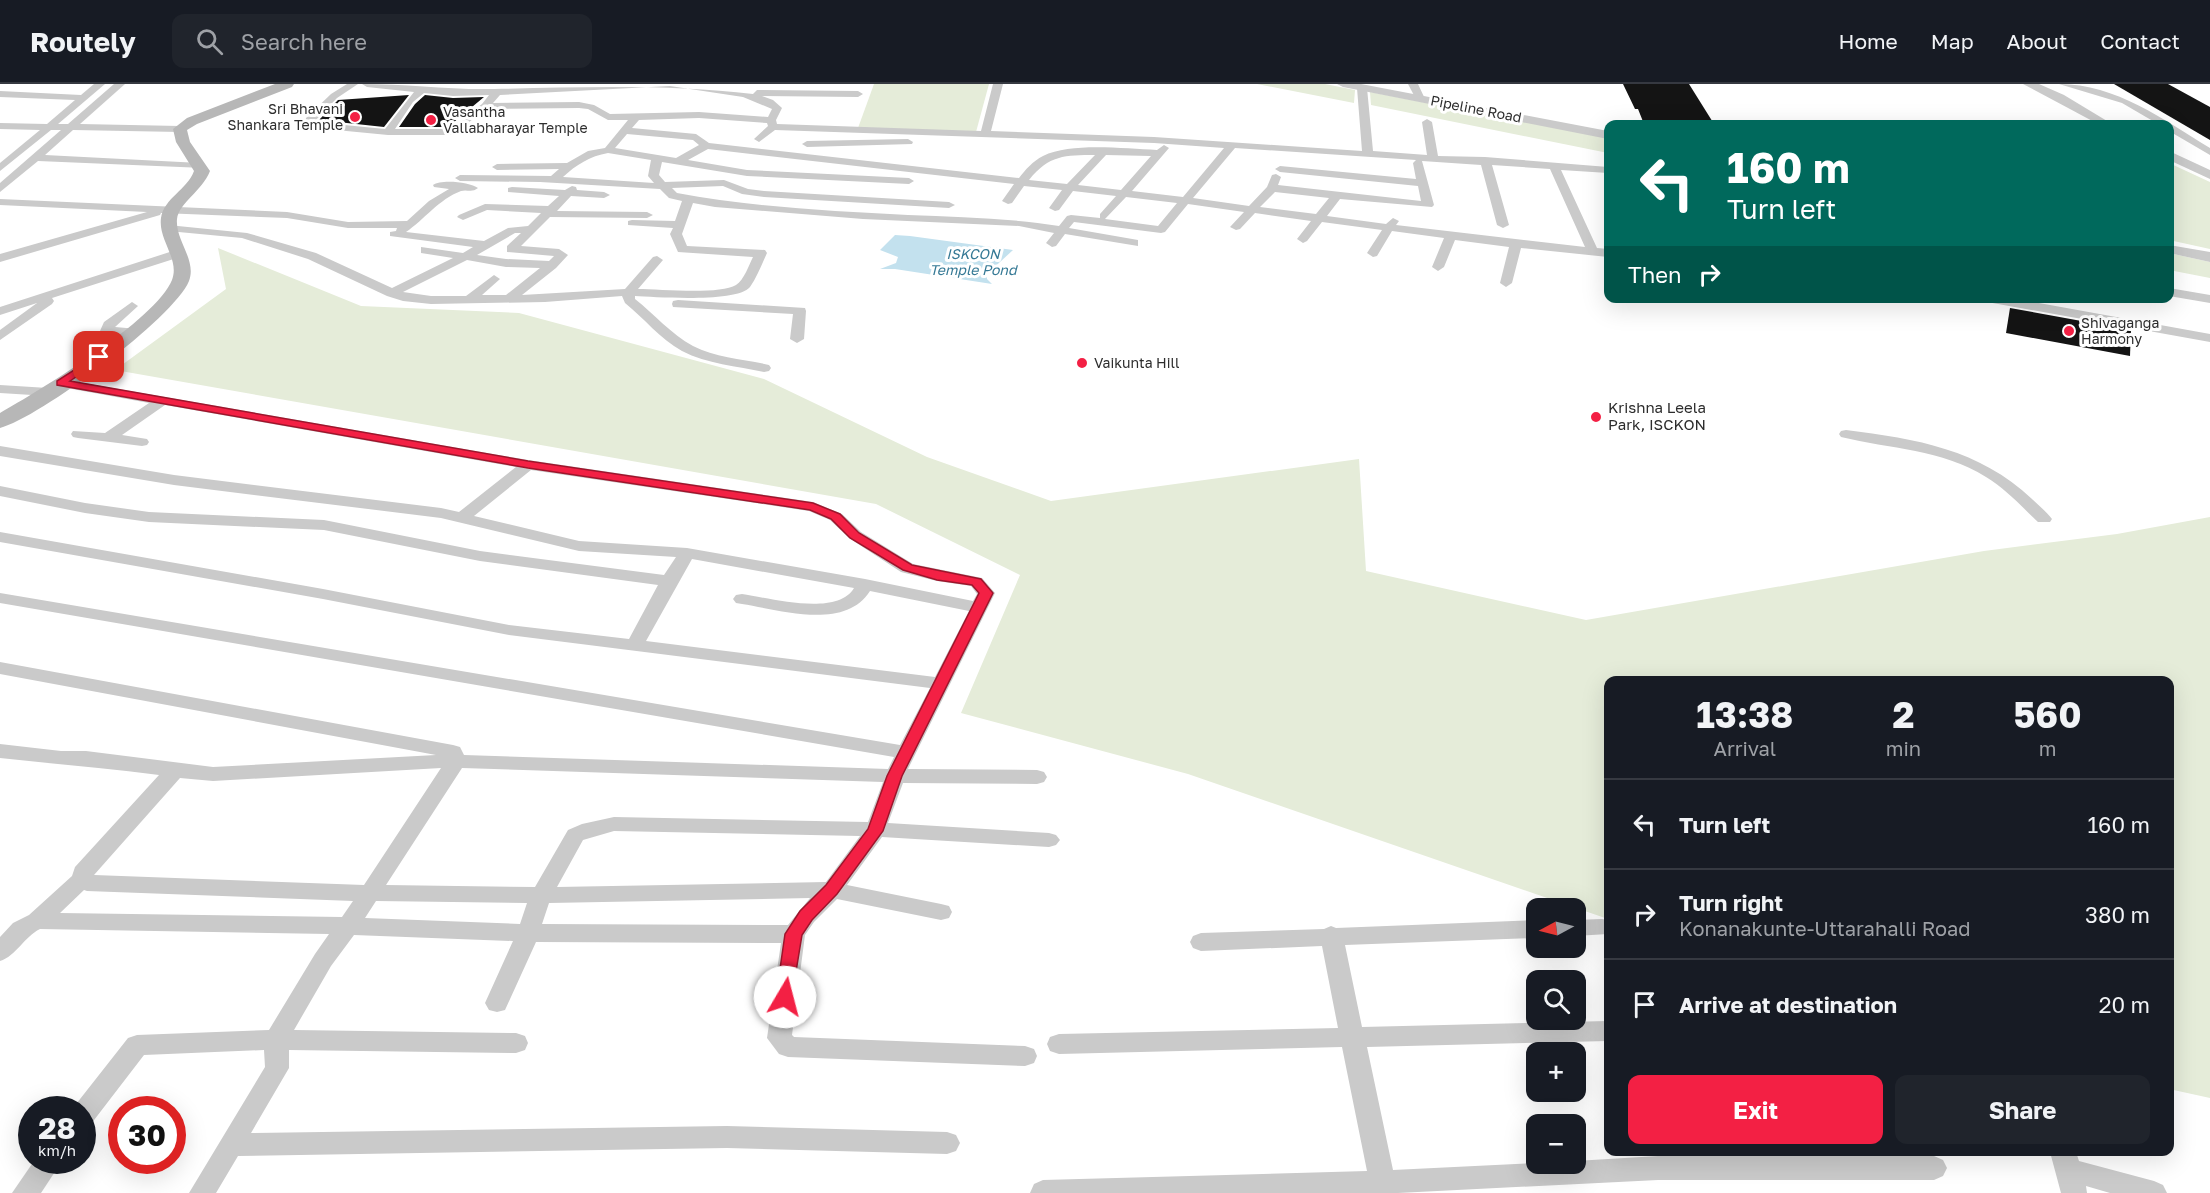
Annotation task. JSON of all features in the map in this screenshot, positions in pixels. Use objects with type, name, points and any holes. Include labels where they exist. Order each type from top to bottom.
[{"type":"main road","points":[[0,422],[133,332],[152,318],[172,297],[183,272],[179,253],[168,228],[172,209],[198,184],[202,171],[183,142],[180,129],[192,121],[287,84]]},
{"type":"street","points":[[0,168],[100,84]]},
{"type":"street","points":[[0,189],[120,84]]},
{"type":"street","points":[[353,84],[334,96],[309,120],[309,125],[388,132],[451,132],[486,106],[497,92]]},
{"type":"street","points":[[367,84],[453,93],[671,84],[737,93],[858,94]]},
{"type":"street","points":[[985,136],[998,84]]},
{"type":"street","name":"Pipeline Road","points":[[1343,84],[1604,134]]},
{"type":"street","points":[[1413,84],[1420,99]]},
{"type":"street","points":[[2029,84],[2098,120]]},
{"type":"street","points":[[2064,84],[2125,101],[2157,120]]},
{"type":"street","points":[[1362,88],[1368,155]]},
{"type":"street","points":[[388,132],[410,100],[421,90]]},
{"type":"street","points":[[737,93],[774,104],[777,108],[772,123],[759,139]]},
{"type":"street","points":[[0,94],[83,98]]},
{"type":"street","points":[[486,106],[579,105],[591,107],[608,117],[699,116],[936,134],[1171,141],[1604,170]]},
{"type":"street","points":[[608,150],[636,117]]},
{"type":"street","points":[[1426,122],[1434,158]]},
{"type":"street","points":[[0,126],[68,129],[180,129]]},
{"type":"street","points":[[2174,130],[2210,152]]},
{"type":"street","points":[[626,131],[696,137],[706,146]]},
{"type":"street","points":[[807,144],[906,143],[936,134]]},
{"type":"street","points":[[1104,216],[1171,141]]},
{"type":"street","points":[[1052,243],[1071,218],[1161,230],[1232,145]]},
{"type":"street","points":[[676,162],[706,146],[1070,187],[1389,229],[1604,253]]},
{"type":"street","points":[[1236,226],[1272,188],[1287,149]]},
{"type":"street","points":[[554,180],[569,166],[592,153],[608,150],[747,173],[980,187]]},
{"type":"street","points":[[1008,201],[1021,183],[1047,157],[1103,152],[1160,153]]},
{"type":"street","points":[[1055,208],[1070,187],[1103,152]]},
{"type":"street","points":[[0,153],[17,154]]},
{"type":"street","points":[[2174,157],[2207,171]]},
{"type":"street","points":[[37,158],[200,166]]},
{"type":"street","points":[[657,159],[653,176],[673,196]]},
{"type":"street","points":[[1485,160],[1503,225]]},
{"type":"street","points":[[1272,188],[1428,205],[1418,163]]},
{"type":"street","points":[[1553,165],[1593,252]]},
{"type":"street","points":[[474,167],[569,166]]},
{"type":"street","points":[[1280,169],[1423,183]]},
{"type":"street","points":[[438,185],[554,180],[664,186],[724,183],[746,192],[764,194],[949,206]]},
{"type":"street","points":[[511,249],[568,195],[576,182]]},
{"type":"street","points":[[511,297],[562,255],[394,234],[410,224],[460,183],[568,195],[673,196],[741,207],[863,216],[1019,223],[1134,243]]},
{"type":"street","points":[[1303,239],[1337,195]]},
{"type":"street","points":[[445,196],[496,202],[492,207]]},
{"type":"street","points":[[168,228],[243,235],[312,256],[391,293],[403,297],[431,300],[720,292],[733,291],[744,286],[761,253],[742,254],[682,249],[676,234],[677,225],[685,212],[688,197]]},
{"type":"street","points":[[0,202],[287,215],[348,225],[410,224]]},
{"type":"street","points":[[1373,253],[1389,229],[1401,202]]},
{"type":"street","points":[[464,217],[480,208],[492,207],[594,215],[647,216]]},
{"type":"street","points":[[0,258],[172,209]]},
{"type":"street","points":[[594,215],[591,220],[677,225]]},
{"type":"street","points":[[391,293],[448,266],[512,230],[531,229]]},
{"type":"street","points":[[1438,267],[1451,236]]},
{"type":"street","points":[[1506,283],[1516,244]]},
{"type":"street","points":[[425,250],[506,263],[552,265]]},
{"type":"street","points":[[2174,250],[2210,257]]},
{"type":"street","points":[[0,311],[179,253]]},
{"type":"street","points":[[657,260],[628,293],[629,300],[688,349],[764,368]]},
{"type":"street","points":[[720,292],[741,268]]},
{"type":"street","points":[[471,298],[494,279]]},
{"type":"street","points":[[0,336],[62,291]]},
{"type":"street","points":[[649,293],[656,299],[676,304],[800,311],[797,339]]},
{"type":"street","points":[[2174,293],[2210,299]]},
{"type":"street","points":[[2015,303],[2210,338]]},
{"type":"street","points":[[132,306],[109,325],[106,331],[133,332]]},
{"type":"street","points":[[0,389],[54,387],[163,400],[528,465],[813,507],[836,517],[855,535],[907,568],[937,576],[976,582],[986,593],[895,776],[875,831],[832,890],[806,916],[794,934],[779,1038],[788,1047],[1025,1056]]},
{"type":"street","points":[[108,438],[163,400]]},
{"type":"street","points":[[78,434],[142,442]]},
{"type":"street","points":[[1846,434],[1888,439],[1928,449],[1985,470],[2009,487],[2044,519]]},
{"type":"street","points":[[0,451],[174,480],[441,513],[579,546],[687,553],[865,584],[979,608]]},
{"type":"street","points":[[462,518],[528,465]]},
{"type":"street","points":[[0,491],[137,516],[170,519],[281,520],[327,525],[416,545],[541,567],[669,580]]},
{"type":"street","points":[[327,525],[355,502]]},
{"type":"street","points":[[0,537],[323,594],[509,630],[942,684]]},
{"type":"street","points":[[635,645],[669,580],[687,553]]},
{"type":"street","points":[[742,599],[823,610],[841,608],[856,599],[865,584]]},
{"type":"street","points":[[0,598],[907,753]]},
{"type":"street","points":[[0,668],[442,749],[453,752],[456,761]]},
{"type":"street","points":[[0,751],[61,759],[86,758],[213,774],[456,761],[895,776],[1037,777]]},
{"type":"street","points":[[201,1193],[277,1068],[276,1040],[323,960],[348,926],[456,761]]},
{"type":"street","points":[[0,952],[21,929],[37,921],[82,879],[83,873],[175,771]]},
{"type":"street","points":[[497,1003],[528,933],[541,895],[576,835],[582,831],[615,824],[851,828],[1049,840]]},
{"type":"street","points":[[82,879],[87,883],[369,893],[541,895],[832,890],[941,912]]},
{"type":"street","points":[[37,921],[348,926],[528,933],[794,934]]},
{"type":"street","points":[[1586,928],[1602,927]]},
{"type":"street","points":[[1201,942],[1330,935],[1526,929]]},
{"type":"street","points":[[1330,935],[1384,1187]]},
{"type":"street","points":[[1059,1044],[1353,1035],[1604,1031]]},
{"type":"street","points":[[96,1098],[137,1045],[276,1040],[516,1043]]},
{"type":"street","points":[[232,1145],[727,1137],[947,1143]]},
{"type":"street","points":[[1043,1192],[1384,1187],[1658,1168],[1934,1168]]},
{"type":"street","points":[[2068,1172],[2154,1193]]},
{"type":"street","points":[[25,1193],[39,1174]]},
{"type":"green space","points":[[874,84],[989,84],[976,132],[858,128]]},
{"type":"green space","points":[[1257,84],[1325,84],[1355,90],[1354,103]]},
{"type":"green space","points":[[1370,92],[1604,137],[1604,152],[1371,105]]},
{"type":"green space","points":[[2174,165],[2210,182],[2210,249],[2174,241]]},
{"type":"green space","points":[[218,248],[361,306],[519,313],[764,379],[927,457],[1051,501],[1359,459],[1366,571],[1586,620],[1984,551],[2117,534],[2210,517],[2210,1098],[2174,1090],[2174,676],[1604,676],[1604,918],[1586,911],[1586,898],[1547,898],[1188,774],[961,713],[1020,575],[876,504],[115,370],[226,289]]},
{"type":"green space","points":[[2174,254],[2210,262],[2210,278],[2174,271]]},
{"type":"water","name":"ISKCON Temple Pond","points":[[895,235],[1013,250],[987,274],[987,279],[992,284],[895,269],[880,269],[896,263],[898,257],[880,250]]},
{"type":"building","points":[[1623,84],[1689,84],[1712,120],[1642,120],[1638,109],[1635,109]]},
{"type":"building","points":[[2114,84],[2168,84],[2210,107],[2210,140]]},
{"type":"building","name":"Sri Bhavani Shankara Temple","points":[[409,95],[384,127],[319,120],[338,100]]},
{"type":"building","name":"Vasantha Vallabharayar Temple","points":[[425,95],[453,98],[484,97],[448,127],[399,127],[415,104]]},
{"type":"building","name":"Shivaganga Harmony","points":[[2010,308],[2131,330],[2130,356],[2006,333]]},
{"type":"place","name":"Sri Bhavani Shankara Temple","points":[[355,117]]},
{"type":"place","name":"Vasantha Vallabharayar Temple","points":[[431,120]]},
{"type":"place","name":"Shivaganga Harmony","points":[[2069,331]]},
{"type":"place","name":"Vaikunta Hill","points":[[1082,363]]},
{"type":"place","name":"Krishna Leela Park, ISCKON","points":[[1596,417]]},
{"type":"route","points":[[99,357],[61,383],[229,411],[412,446],[813,507],[836,517],[855,535],[907,568],[937,576],[976,582],[983,587],[986,593],[895,776],[875,831],[832,890],[806,916],[794,934],[785,997]]}]
